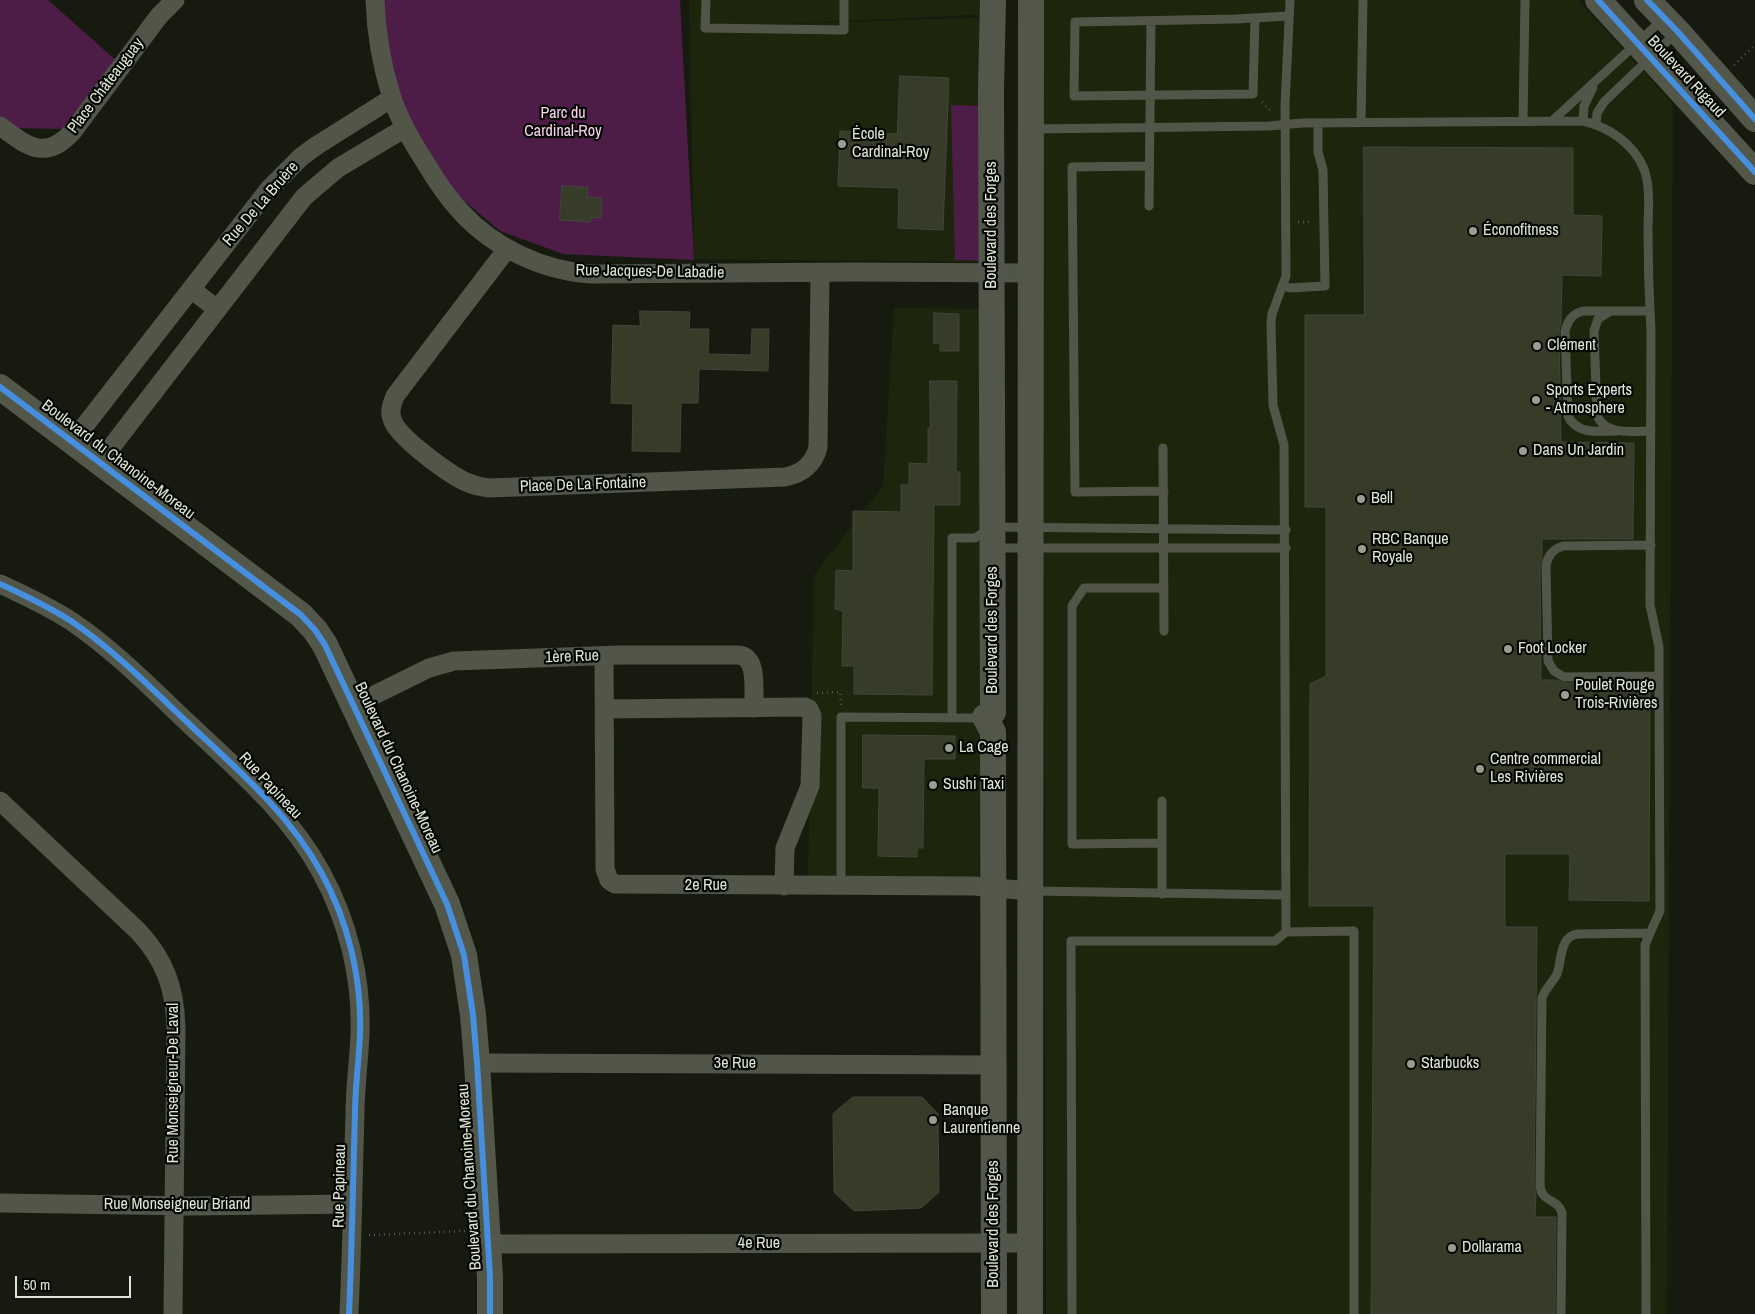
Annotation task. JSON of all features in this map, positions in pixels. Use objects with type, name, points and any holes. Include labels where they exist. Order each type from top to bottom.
[{"type":"main road","name":"Boulevard des Forges","points":[[993,0],[991,89],[993,273],[986,538],[993,712],[985,717],[993,732],[994,1314]]},
{"type":"main road","points":[[1030,1314],[1031,0]]},
{"type":"main road","name":"Boulevard Rigaud","points":[[1598,0],[1755,172]]},
{"type":"main road","name":"Boulevard Rigaud","points":[[1663,17],[1755,119]]},
{"type":"main road","name":"Boulevard du Chanoine-Moreau","points":[[0,387],[310,623],[325,645],[444,897],[456,930],[467,972],[473,1015],[488,1244],[490,1314]]},
{"type":"street","name":"Place Châteauguay","points":[[0,126],[22,142],[36,148],[52,147],[60,143],[73,131],[158,16],[175,0]]},
{"type":"street","name":"Rue Jacques-De Labadie","points":[[375,0],[380,47],[392,98],[405,128],[428,167],[459,210],[480,229],[507,249],[541,263],[582,273],[1030,274]]},
{"type":"street","name":"Rue De La Bruère","points":[[72,442],[269,189],[301,157],[392,98]]},
{"type":"street","name":"Rue De La Bruère","points":[[99,462],[293,211],[316,186],[338,168],[405,128]]},
{"type":"street","name":"Place De La Fontaine","points":[[507,249],[395,396],[391,411],[394,425],[402,436],[460,479],[489,488],[784,477],[800,472],[812,462],[818,447],[820,273]]},
{"type":"street","points":[[191,289],[217,310]]},
{"type":"street","name":"Rue Papineau","points":[[0,584],[71,621],[124,663],[231,763],[269,802],[291,827],[320,870],[341,914],[351,948],[358,987],[360,1033],[355,1106],[354,1204],[349,1314]]},
{"type":"street","name":"1ère Rue","points":[[354,705],[429,668],[454,661],[604,656],[743,655],[752,664],[754,708]]},
{"type":"street","name":"2e Rue","points":[[604,656],[605,869],[609,880],[618,886],[964,886],[1030,891]]},
{"type":"street","points":[[605,709],[804,707],[809,709],[812,716],[811,783],[786,848],[784,886]]},
{"type":"street","name":"Rue Monseigneur-De Laval","points":[[0,801],[138,931],[155,951],[166,972],[173,994],[176,1022],[173,1314]]},
{"type":"street","name":"3e Rue","points":[[476,1063],[994,1064]]},
{"type":"street","name":"Rue Monseigneur Briand","points":[[0,1203],[174,1205],[354,1204]]},
{"type":"street","name":"4e Rue","points":[[488,1244],[1030,1243]]},
{"type":"lane","points":[[706,0],[705,28],[844,30],[844,0]]},
{"type":"lane","points":[[1286,932],[1286,530],[1284,446],[1273,405],[1271,324],[1272,314],[1286,276],[1286,125],[1290,0]]},
{"type":"lane","points":[[1361,122],[1363,0]]},
{"type":"lane","points":[[1523,121],[1525,0]]},
{"type":"lane","points":[[1256,18],[1253,94],[1074,96],[1075,22],[1288,16]]},
{"type":"lane","points":[[1552,121],[1580,94],[1597,81],[1644,51],[1663,17]]},
{"type":"lane","points":[[1596,124],[1598,112],[1604,102],[1644,51],[1663,17]]},
{"type":"lane","points":[[1149,206],[1151,21]]},
{"type":"lane","points":[[1583,121],[1586,99],[1597,81]]},
{"type":"lane","points":[[1030,129],[1361,122],[1583,121],[1596,124],[1627,144],[1635,153],[1645,171],[1650,310],[1650,611],[1658,639],[1660,911],[1646,945],[1646,1314]]},
{"type":"lane","points":[[1282,286],[1290,288],[1325,286],[1324,170],[1318,152],[1318,123]]},
{"type":"lane","points":[[1148,166],[1072,168],[1075,492],[1164,491]]},
{"type":"lane","points":[[1650,310],[1583,311],[1575,314],[1567,323],[1565,331],[1567,411],[1570,420],[1580,429],[1587,431],[1651,431]]},
{"type":"lane","points":[[1611,311],[1604,314],[1598,320],[1594,331],[1595,412],[1601,424],[1608,429],[1616,431]]},
{"type":"lane","points":[[1163,448],[1164,631]]},
{"type":"lane","points":[[952,718],[952,538],[1031,538],[1164,529],[1286,530]]},
{"type":"lane","points":[[986,538],[1031,538],[1164,548],[1286,548]]},
{"type":"lane","points":[[1651,545],[1563,546],[1550,554],[1546,565],[1548,661],[1554,671],[1564,677],[1659,676]]},
{"type":"lane","points":[[1162,844],[1072,844],[1072,606],[1084,588],[1164,588]]},
{"type":"lane","points":[[842,886],[841,717],[985,717]]},
{"type":"lane","points":[[1162,801],[1162,894]]},
{"type":"lane","points":[[1030,891],[1286,895]]},
{"type":"lane","points":[[1072,1314],[1071,941],[1275,942],[1286,932],[1354,931],[1354,1314]]},
{"type":"lane","points":[[1561,1314],[1562,1213],[1558,1206],[1544,1198],[1540,1185],[1542,998],[1556,976],[1561,953],[1570,936],[1578,934],[1650,933]]},
{"type":"path","points":[[1718,79],[1755,45]]},
{"type":"path","points":[[1253,94],[1286,125]]},
{"type":"path","points":[[1286,222],[1325,222]]},
{"type":"path","points":[[809,709],[809,694],[840,692],[841,717]]},
{"type":"path","points":[[353,1236],[470,1231],[488,1244]]},
{"type":"shaded area","name":"École Cardinal-Roy","points":[[689,0],[992,0],[992,14],[765,25],[992,17],[993,262],[694,259]]},
{"type":"shaded area","points":[[1042,0],[1578,0],[1673,104],[1667,1314],[1046,1314]]},
{"type":"shaded area","points":[[894,308],[987,309],[979,877],[808,876],[814,575],[883,486]]},
{"type":"green space","points":[[0,0],[48,0],[118,62],[63,129],[9,128],[0,119]]},
{"type":"green space","name":"Parc du Cardinal-Roy","points":[[381,0],[680,0],[694,260],[563,254],[500,231],[456,194],[398,117]]},
{"type":"green space","points":[[951,105],[992,106],[992,261],[955,260]]},
{"type":"building","points":[[900,76],[949,78],[943,230],[898,228],[899,188],[838,186],[840,131],[897,134]]},
{"type":"building","name":"Centre commercial Les Rivières","points":[[1364,147],[1573,148],[1573,215],[1602,216],[1601,276],[1562,275],[1561,322],[1559,331],[1561,442],[1634,443],[1633,539],[1542,539],[1540,565],[1541,680],[1557,680],[1564,683],[1650,682],[1649,901],[1569,900],[1570,854],[1505,854],[1505,927],[1537,927],[1535,1217],[1556,1217],[1555,1314],[1371,1314],[1374,906],[1309,906],[1310,684],[1326,676],[1326,507],[1305,507],[1305,315],[1364,315]]},
{"type":"building","points":[[562,186],[588,187],[587,197],[602,198],[601,218],[591,217],[590,222],[560,220]]},
{"type":"building","points":[[640,311],[690,312],[689,329],[709,329],[708,354],[751,355],[752,329],[769,329],[768,371],[699,369],[698,403],[681,403],[680,452],[632,451],[633,404],[611,403],[613,325],[640,326]]},
{"type":"building","points":[[934,313],[959,314],[959,351],[940,351],[940,343],[934,343]]},
{"type":"building","points":[[930,381],[957,381],[956,472],[960,472],[960,505],[934,505],[932,695],[854,694],[854,666],[842,666],[843,611],[835,609],[836,570],[853,571],[853,511],[901,512],[901,485],[909,485],[909,463],[928,464]]},
{"type":"building","points":[[863,735],[955,736],[955,759],[924,759],[923,848],[917,848],[917,857],[878,856],[879,788],[863,788]]},
{"type":"building","points":[[853,1097],[922,1097],[938,1114],[939,1192],[921,1208],[854,1211],[834,1192],[833,1114]]},
{"type":"cycle path","points":[[1598,0],[1755,172]]},
{"type":"cycle path","points":[[1647,0],[1755,119]]},
{"type":"cycle path","points":[[0,387],[301,615],[315,630],[325,645],[447,904],[464,955],[473,1015],[477,1063],[490,1277],[490,1314]]},
{"type":"cycle path","points":[[0,584],[36,601],[71,621],[102,644],[146,683],[243,774],[278,811],[308,851],[331,891],[346,930],[356,971],[360,1013],[355,1104],[349,1314]]},
{"type":"place","name":"École Cardinal-Roy","points":[[842,144]]},
{"type":"place","name":"Éconofitness","points":[[1473,231]]},
{"type":"place","name":"Clément","points":[[1537,346]]},
{"type":"place","name":"Sports Experts - Atmosphere","points":[[1536,400]]},
{"type":"place","name":"Dans Un Jardin","points":[[1523,451]]},
{"type":"place","name":"Bell","points":[[1361,499]]},
{"type":"place","name":"RBC Banque Royale","points":[[1362,549]]},
{"type":"place","name":"Foot Locker","points":[[1508,649]]},
{"type":"place","name":"Poulet Rouge Trois-Rivières","points":[[1565,695]]},
{"type":"place","name":"La Cage","points":[[949,748]]},
{"type":"place","name":"Centre commercial Les Rivières","points":[[1480,769]]},
{"type":"place","name":"Sushi Taxi","points":[[933,785]]},
{"type":"place","name":"Starbucks","points":[[1411,1064]]},
{"type":"place","name":"Banque Laurentienne","points":[[933,1120]]},
{"type":"place","name":"Dollarama","points":[[1452,1248]]}]
